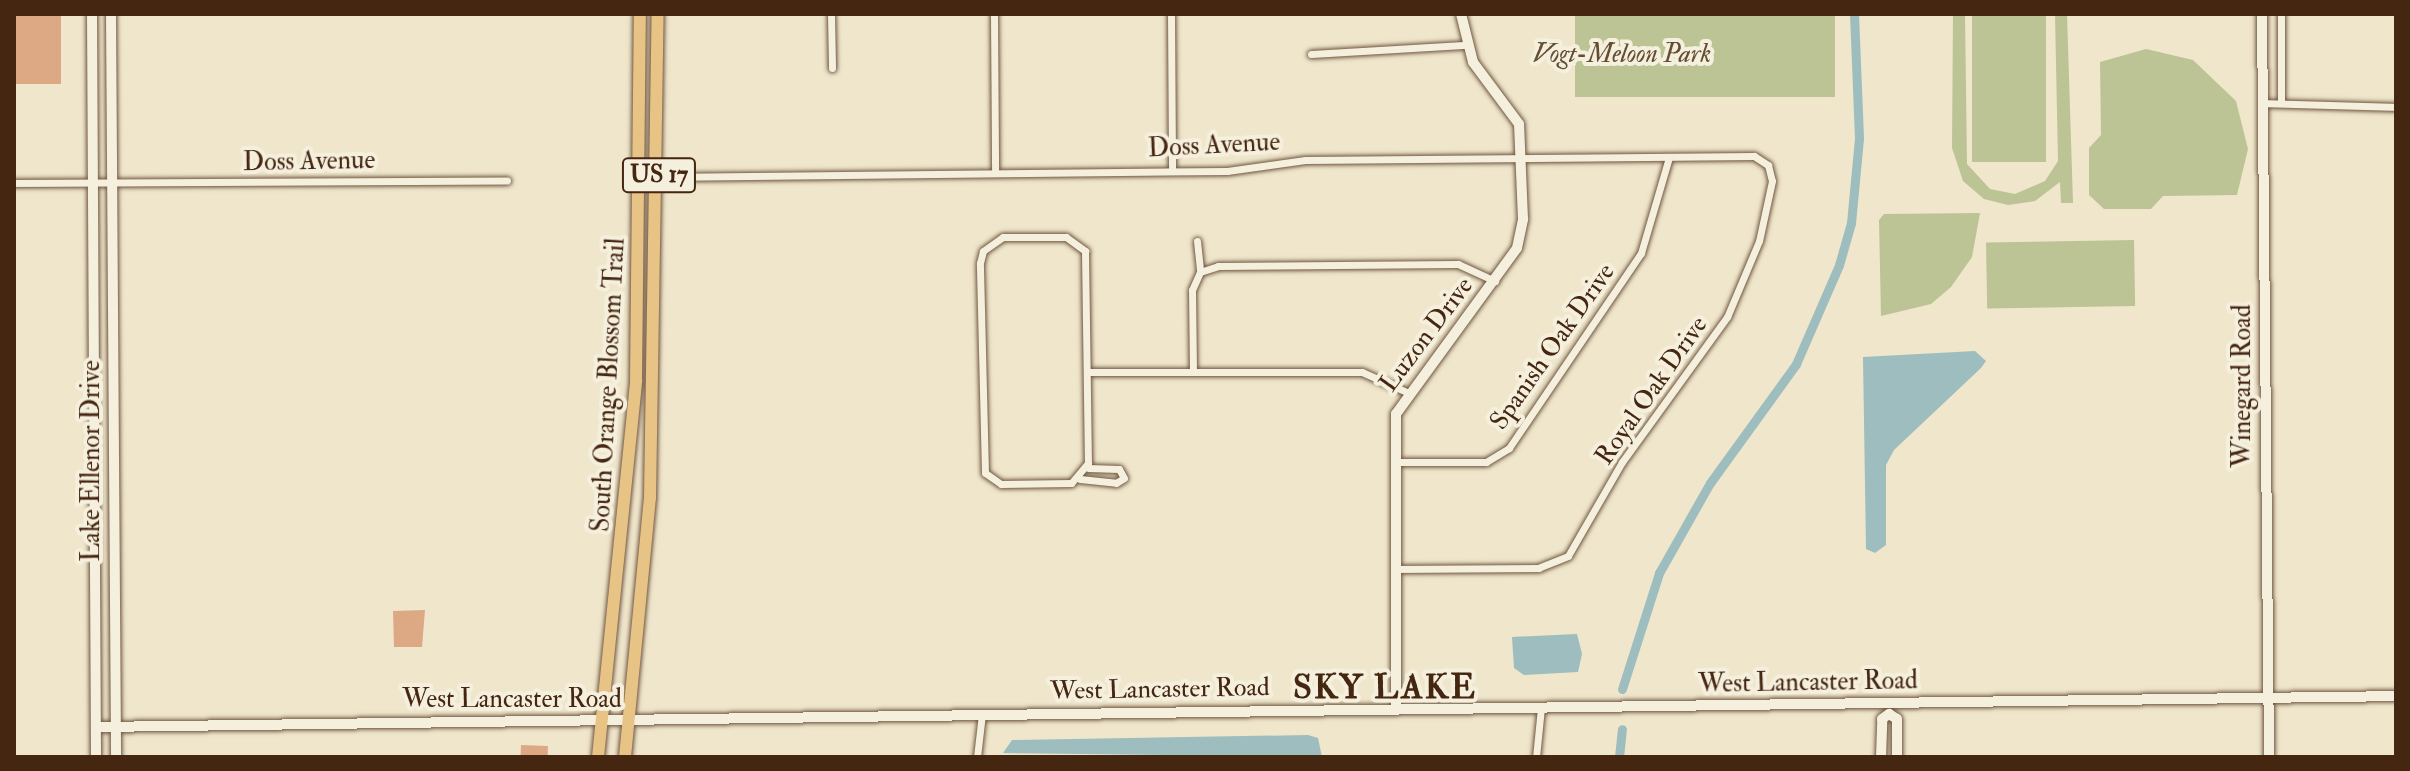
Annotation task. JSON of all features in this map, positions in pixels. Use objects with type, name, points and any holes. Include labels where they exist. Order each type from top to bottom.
[{"type":"main road","name":"South Orange Blossom Trail","points":[[598,757],[637,330],[640,14]]},
{"type":"main road","name":"South Orange Blossom Trail","points":[[625,757],[646,559],[659,177],[658,14]]},
{"type":"main road","points":[[641,161],[659,177]]},
{"type":"main road","points":[[637,330],[655,353]]},
{"type":"street","name":"Lake Ellenor Drive","points":[[92,14],[96,757]]},
{"type":"street","name":"Lake Ellenor Drive","points":[[111,14],[116,757]]},
{"type":"street","points":[[831,14],[832,68]]},
{"type":"street","points":[[994,14],[995,172]]},
{"type":"street","points":[[1171,14],[1172,170]]},
{"type":"street","name":"Luzon Drive","points":[[1396,709],[1396,414],[1517,248],[1522,159],[1519,124],[1464,45],[1461,14]]},
{"type":"street","name":"Winegard Road","points":[[2262,14],[2269,757]]},
{"type":"street","points":[[2281,14],[2281,103]]},
{"type":"street","points":[[1311,54],[1464,45]]},
{"type":"street","points":[[2263,103],[2396,107]]},
{"type":"street","name":"Doss Avenue","points":[[659,177],[1172,170],[1305,160],[1754,156],[1768,165]]},
{"type":"street","name":"Spanish Oak Drive","points":[[1394,462],[1486,462],[1509,448],[1641,253],[1669,157]]},
{"type":"street","name":"Royal Oak Drive","points":[[1395,569],[1539,568],[1568,556],[1622,462],[1727,317],[1759,241],[1772,181],[1768,165]]},
{"type":"street","name":"Doss Avenue","points":[[112,184],[507,180]]},
{"type":"street","points":[[14,183],[112,184]]},
{"type":"street","points":[[1080,479],[1088,468],[1085,251],[1066,237],[1003,237],[983,251],[985,473],[1001,484],[1039,484],[1080,479],[1116,483],[1124,478],[1119,469],[1088,468]]},
{"type":"street","points":[[1193,371],[1192,290],[1200,272],[1197,241]]},
{"type":"street","points":[[1200,272],[1218,266],[1458,264],[1495,281]]},
{"type":"street","points":[[1088,372],[1362,372],[1409,393]]},
{"type":"street","points":[[95,468],[114,468]]},
{"type":"street","name":"West Lancaster Road","points":[[97,727],[1396,709],[1889,709],[2396,696]]},
{"type":"street","points":[[1536,757],[1541,708]]},
{"type":"street","points":[[1881,757],[1882,719],[1889,709],[1897,719],[1897,757]]},
{"type":"street","points":[[977,757],[982,714]]},
{"type":"green space","name":"Vogt-Meloon Park","points":[[1575,14],[1835,14],[1835,97],[1575,97]]},
{"type":"green space","points":[[1953,14],[1965,14],[1967,164],[1990,189],[2015,194],[2045,181],[2058,161],[2055,14],[2067,14],[2073,203],[2061,203],[2060,182],[2035,201],[2008,205],[1984,199],[1963,181],[1952,148]]},
{"type":"green space","points":[[1972,14],[2046,14],[2046,162],[1972,162]]},
{"type":"green space","points":[[2146,49],[2193,60],[2236,101],[2248,149],[2237,195],[2163,196],[2151,209],[2104,209],[2089,195],[2089,148],[2101,135],[2100,62]]},
{"type":"green space","points":[[1980,213],[1972,257],[1951,287],[1931,304],[1881,316],[1879,220],[1884,214]]},
{"type":"green space","points":[[2134,240],[2135,306],[1987,309],[1986,243]]},
{"type":"water","points":[[1975,351],[1986,361],[1981,368],[1894,450],[1886,465],[1886,545],[1875,553],[1866,549],[1863,357]]},
{"type":"water","points":[[1577,634],[1582,654],[1578,672],[1524,675],[1514,668],[1512,637]]},
{"type":"water","points":[[1308,735],[1318,738],[1322,757],[1003,753],[1012,740]]},
{"type":"building","points":[[14,14],[61,14],[61,84],[14,84]]},
{"type":"building","points":[[425,610],[422,647],[394,647],[393,611]]},
{"type":"building","points":[[521,745],[548,746],[548,757],[521,757]]},
{"type":"waterway","points":[[1622,689],[1659,573],[1710,483],[1796,364],[1839,265],[1851,223],[1859,138],[1854,14]]},
{"type":"waterway","points":[[1619,757],[1622,729]]},
{"type":"district","name":"SKY LAKE","points":[[1385,688]]}]
